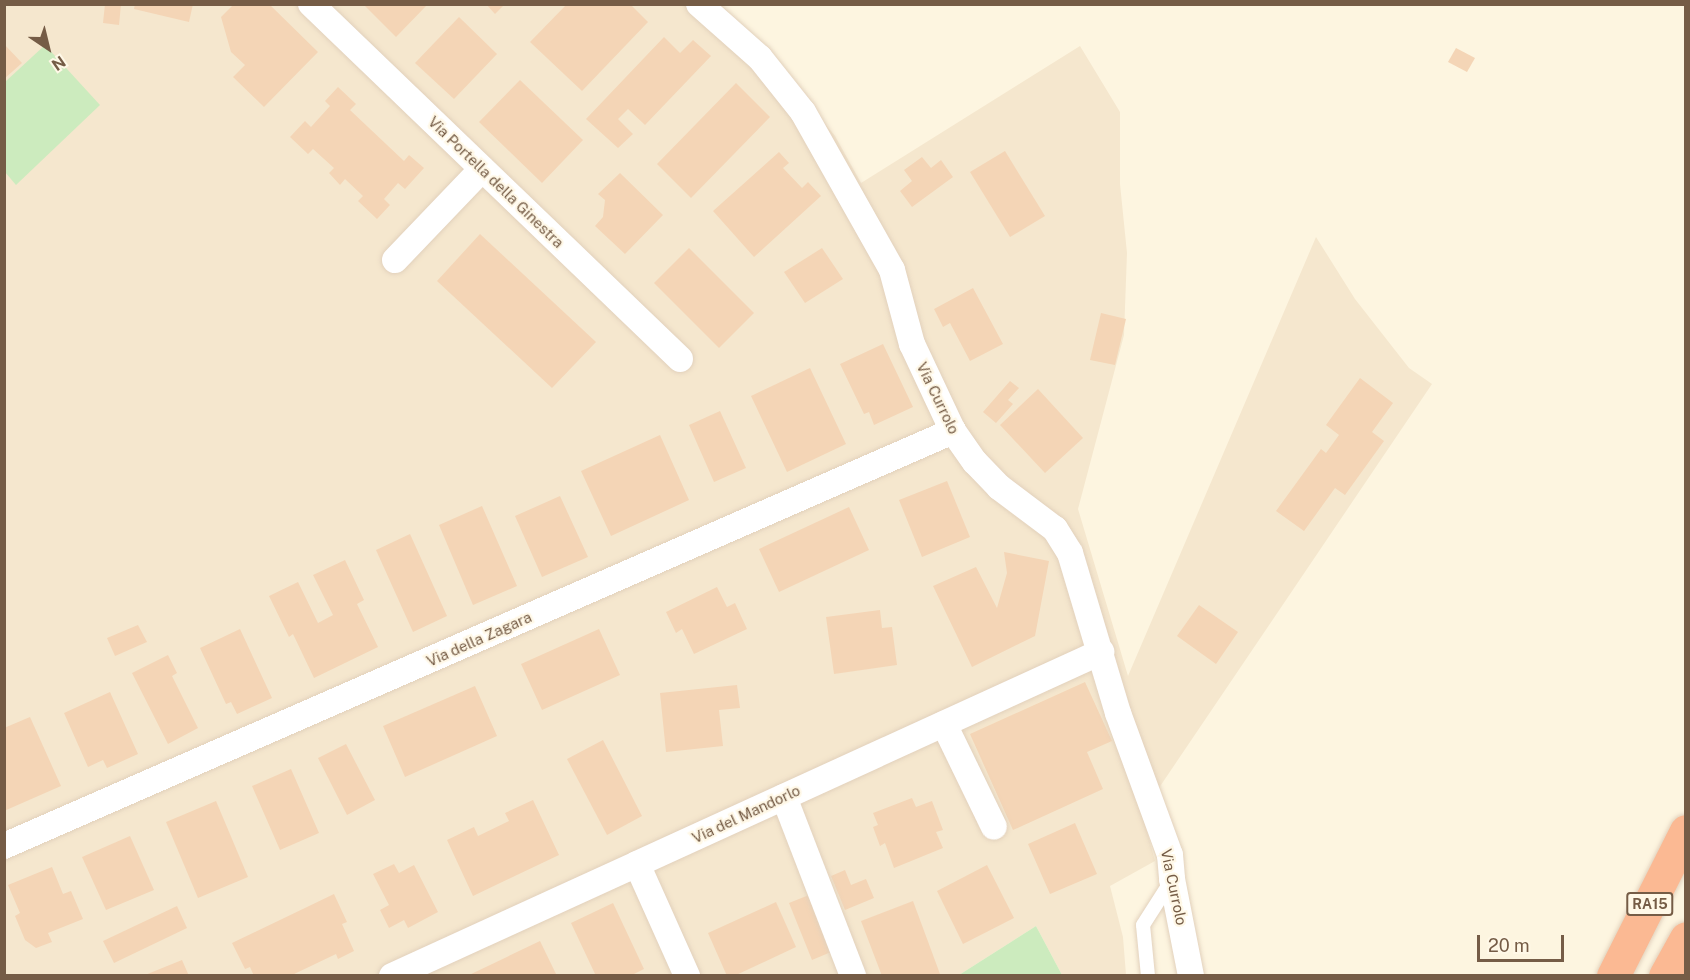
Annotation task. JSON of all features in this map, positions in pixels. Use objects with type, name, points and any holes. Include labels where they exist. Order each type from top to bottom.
[{"type":"highway","name":"RA15","points":[[1613,975],[1686,831]]},
{"type":"highway","points":[[1665,975],[1686,938]]},
{"type":"street","name":"Via Portella della Ginestra","points":[[311,4],[680,359]]},
{"type":"street","name":"Via Currolo","points":[[699,4],[760,58],[803,112],[892,270],[912,344],[953,431],[975,462],[999,487],[1055,529],[1070,553],[1121,721],[1170,855],[1172,879],[1191,975]]},
{"type":"street","points":[[394,260],[482,169]]},
{"type":"street","name":"Via della Zagara","points":[[4,846],[953,431]]},
{"type":"street","name":"Via del Mandorlo","points":[[405,973],[637,864],[1101,652]]},
{"type":"street","points":[[944,723],[994,827]]},
{"type":"street","points":[[784,797],[853,975]]},
{"type":"street","points":[[637,864],[687,975]]},
{"type":"lane","points":[[1148,975],[1143,925],[1172,879]]},
{"type":"shaded area","points":[[5,5],[721,5],[768,53],[835,136],[861,183],[1080,46],[1120,112],[1120,184],[1127,253],[1124,335],[1078,509],[1128,676],[1316,237],[1355,299],[1409,368],[1432,384],[1142,813],[1155,861],[1110,886],[1123,937],[1126,975],[1062,975],[1036,926],[959,975],[5,976]]},
{"type":"green space","points":[[45,45],[100,105],[16,185],[5,172],[5,82]]},
{"type":"green space","points":[[1036,926],[1062,975],[959,975]]},
{"type":"building","points":[[105,4],[121,4],[119,25],[103,23]]},
{"type":"building","points":[[135,4],[193,4],[189,22],[134,9]]},
{"type":"building","points":[[234,4],[269,4],[318,52],[264,107],[233,77],[245,65],[231,52],[221,17]]},
{"type":"building","points":[[363,4],[428,4],[396,37]]},
{"type":"building","points":[[486,4],[505,4],[495,14]]},
{"type":"building","points":[[567,4],[630,4],[648,22],[582,91],[530,42]]},
{"type":"building","points":[[459,17],[497,54],[454,99],[415,63]]},
{"type":"building","points":[[664,37],[680,53],[693,40],[711,56],[645,125],[628,109],[618,119],[633,134],[618,148],[586,119]]},
{"type":"building","points":[[4,44],[22,63],[4,79]]},
{"type":"building","points":[[1456,48],[1475,58],[1467,72],[1448,62]]},
{"type":"building","points":[[520,80],[583,140],[542,183],[479,122]]},
{"type":"building","points":[[736,83],[770,117],[691,198],[657,164]]},
{"type":"building","points":[[338,87],[356,104],[350,110],[404,161],[409,155],[424,168],[405,189],[398,183],[384,199],[390,205],[377,219],[358,201],[363,196],[345,179],[340,185],[329,173],[334,168],[313,149],[308,154],[290,137],[305,121],[311,127],[330,106],[325,101]]},
{"type":"building","points":[[1005,151],[1045,216],[1010,237],[970,172]]},
{"type":"building","points":[[779,152],[789,163],[783,168],[802,188],[808,182],[821,196],[754,257],[713,211]]},
{"type":"building","points":[[922,157],[931,168],[941,160],[953,177],[912,207],[900,191],[912,181],[904,170]]},
{"type":"building","points":[[620,173],[663,215],[625,254],[595,226],[603,217],[605,200],[598,194]]},
{"type":"building","points":[[480,234],[596,342],[552,388],[437,281]]},
{"type":"building","points":[[689,248],[754,313],[719,348],[654,283]]},
{"type":"building","points":[[822,248],[843,279],[805,303],[784,272]]},
{"type":"building","points":[[973,288],[1003,344],[970,361],[950,323],[943,327],[934,309]]},
{"type":"building","points":[[1101,313],[1126,319],[1115,365],[1090,360]]},
{"type":"building","points":[[883,344],[913,407],[874,425],[869,412],[864,414],[840,364]]},
{"type":"building","points":[[810,368],[846,444],[787,472],[751,396]]},
{"type":"building","points":[[1360,378],[1393,403],[1372,432],[1384,441],[1345,495],[1335,488],[1304,531],[1276,511],[1321,449],[1326,453],[1339,435],[1326,425]]},
{"type":"building","points":[[1010,381],[1019,388],[1008,400],[1013,404],[996,423],[983,412]]},
{"type":"building","points":[[1038,389],[1083,438],[1045,473],[1000,425]]},
{"type":"building","points":[[720,411],[746,468],[714,482],[689,425]]},
{"type":"building","points":[[660,435],[689,500],[611,536],[581,471]]},
{"type":"building","points":[[947,481],[970,537],[922,557],[899,500]]},
{"type":"building","points":[[560,496],[588,557],[542,577],[515,516]]},
{"type":"building","points":[[482,506],[517,586],[473,605],[439,525]]},
{"type":"building","points":[[849,507],[869,550],[779,592],[759,549]]},
{"type":"building","points":[[410,534],[447,616],[413,632],[376,550]]},
{"type":"building","points":[[1004,552],[1049,561],[1035,636],[972,667],[933,586],[976,567],[997,608],[1007,573]]},
{"type":"building","points":[[345,560],[364,600],[357,604],[378,647],[314,678],[293,634],[289,637],[269,596],[298,582],[318,623],[333,615],[313,575]]},
{"type":"building","points":[[717,587],[727,607],[735,603],[747,629],[694,654],[682,629],[676,633],[666,612]]},
{"type":"building","points":[[1199,605],[1238,632],[1216,664],[1177,636]]},
{"type":"building","points":[[880,610],[882,628],[892,627],[897,665],[834,674],[826,617]]},
{"type":"building","points":[[138,625],[147,642],[115,656],[107,638]]},
{"type":"building","points":[[240,629],[272,698],[237,714],[231,702],[226,704],[200,648]]},
{"type":"building","points":[[599,629],[620,675],[542,710],[521,664]]},
{"type":"building","points":[[168,655],[177,673],[172,676],[198,728],[168,744],[132,673]]},
{"type":"building","points":[[1085,682],[1112,741],[1087,752],[1103,789],[1013,830],[970,734]]},
{"type":"building","points":[[737,685],[740,708],[719,710],[723,746],[666,752],[660,693]]},
{"type":"building","points":[[475,686],[497,736],[405,777],[383,726]]},
{"type":"building","points":[[110,692],[138,754],[107,768],[103,760],[88,767],[64,713]]},
{"type":"building","points":[[30,717],[61,786],[4,811],[4,728]]},
{"type":"building","points":[[603,740],[642,816],[607,835],[567,759]]},
{"type":"building","points":[[346,744],[375,800],[347,815],[318,758]]},
{"type":"building","points":[[291,769],[319,833],[280,850],[252,786]]},
{"type":"building","points":[[912,798],[916,807],[932,801],[943,830],[936,832],[943,848],[894,868],[885,843],[880,846],[873,827],[878,825],[873,813]]},
{"type":"building","points":[[533,800],[559,855],[473,896],[447,840],[474,827],[478,836],[509,821],[505,813]]},
{"type":"building","points":[[216,801],[248,877],[198,898],[166,822]]},
{"type":"building","points":[[1075,823],[1097,874],[1050,894],[1028,844]]},
{"type":"building","points":[[130,836],[154,890],[106,910],[82,857]]},
{"type":"building","points":[[394,864],[399,873],[414,865],[438,912],[408,928],[404,920],[389,928],[380,910],[389,905],[373,874]]},
{"type":"building","points":[[987,865],[1014,918],[963,944],[937,891]]},
{"type":"building","points":[[52,867],[63,894],[71,891],[83,919],[48,933],[52,942],[36,948],[25,940],[15,916],[20,913],[8,885]]},
{"type":"building","points":[[845,870],[851,885],[866,879],[874,898],[845,910],[831,876]]},
{"type":"building","points":[[334,894],[347,922],[342,924],[354,951],[338,959],[336,954],[290,976],[254,976],[250,967],[245,969],[232,943]]},
{"type":"building","points":[[809,895],[831,952],[812,960],[789,903]]},
{"type":"building","points":[[913,901],[940,974],[882,976],[861,921]]},
{"type":"building","points":[[776,902],[796,947],[734,976],[727,976],[708,933]]},
{"type":"building","points":[[613,903],[644,969],[630,976],[596,976],[571,923]]},
{"type":"building","points":[[177,906],[187,928],[114,963],[103,941]]},
{"type":"building","points":[[540,941],[557,976],[467,976]]},
{"type":"building","points":[[182,960],[189,976],[145,976],[145,975]]}]
